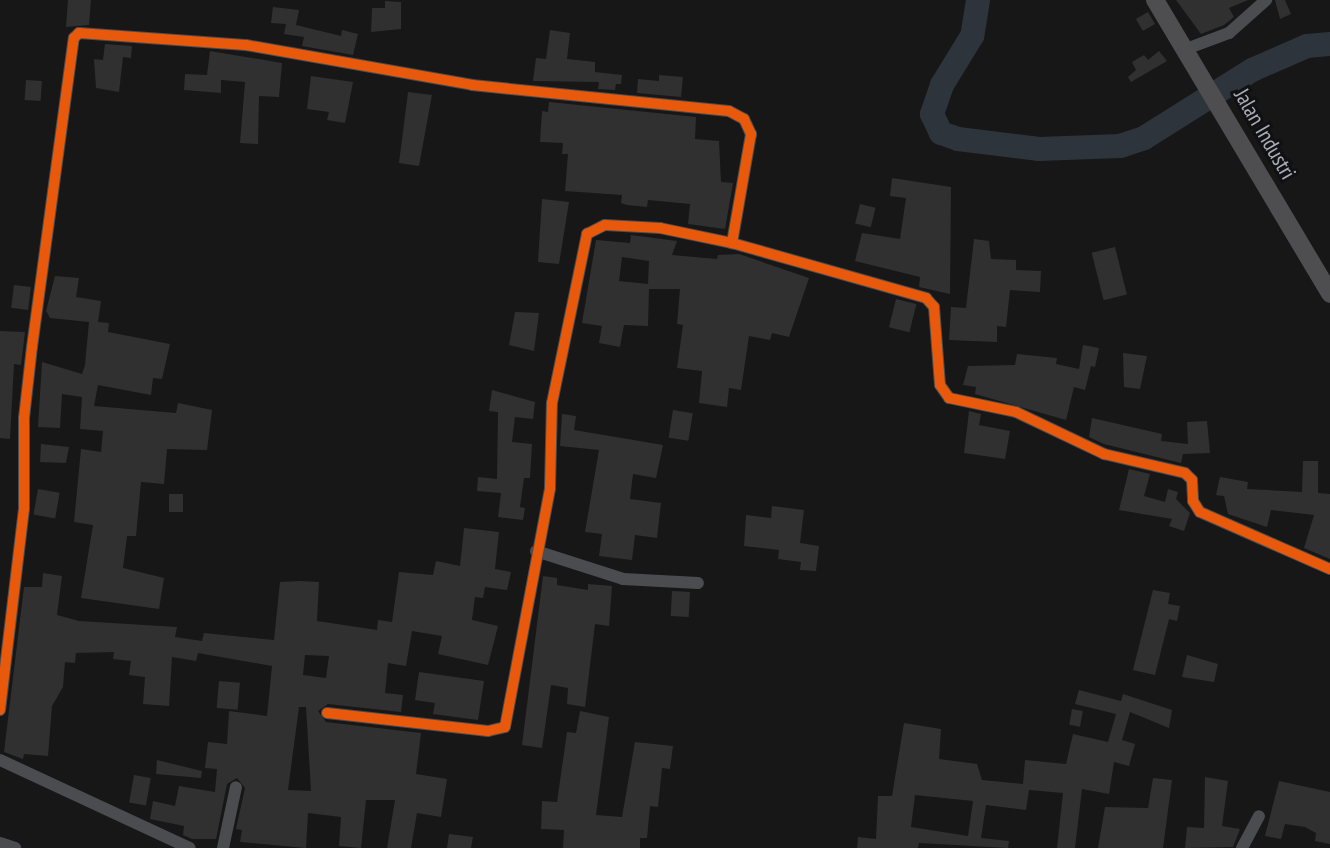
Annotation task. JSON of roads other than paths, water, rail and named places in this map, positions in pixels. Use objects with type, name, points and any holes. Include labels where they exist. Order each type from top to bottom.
[{"type":"main road","name":"Jalan Industri","points":[[1155,0],[1330,294]]},
{"type":"street","points":[[1186,49],[1222,38],[1266,0]]},
{"type":"street","points":[[0,710],[24,509],[24,418],[32,347],[74,38],[79,33],[246,45],[516,91],[729,111],[744,119],[751,134],[732,243]]},
{"type":"street","points":[[327,713],[503,730],[550,488],[549,420],[587,234],[592,228],[615,225],[732,243],[926,298],[934,307],[940,385],[949,398],[1016,412],[1104,454],[1185,473],[1192,480],[1193,501],[1200,512],[1330,569]]},
{"type":"street","points":[[536,551],[623,579],[698,583]]},
{"type":"street","points":[[0,760],[190,848]]},
{"type":"street","points":[[223,848],[236,787]]},
{"type":"street","points":[[1242,848],[1259,816]]},
{"type":"street","points":[[0,843],[15,848]]},
{"type":"waterway","points":[[978,0],[972,36],[942,85],[932,114],[941,133],[958,139],[1039,149],[1120,146],[1144,138],[1252,70],[1307,46],[1330,44]]}]
